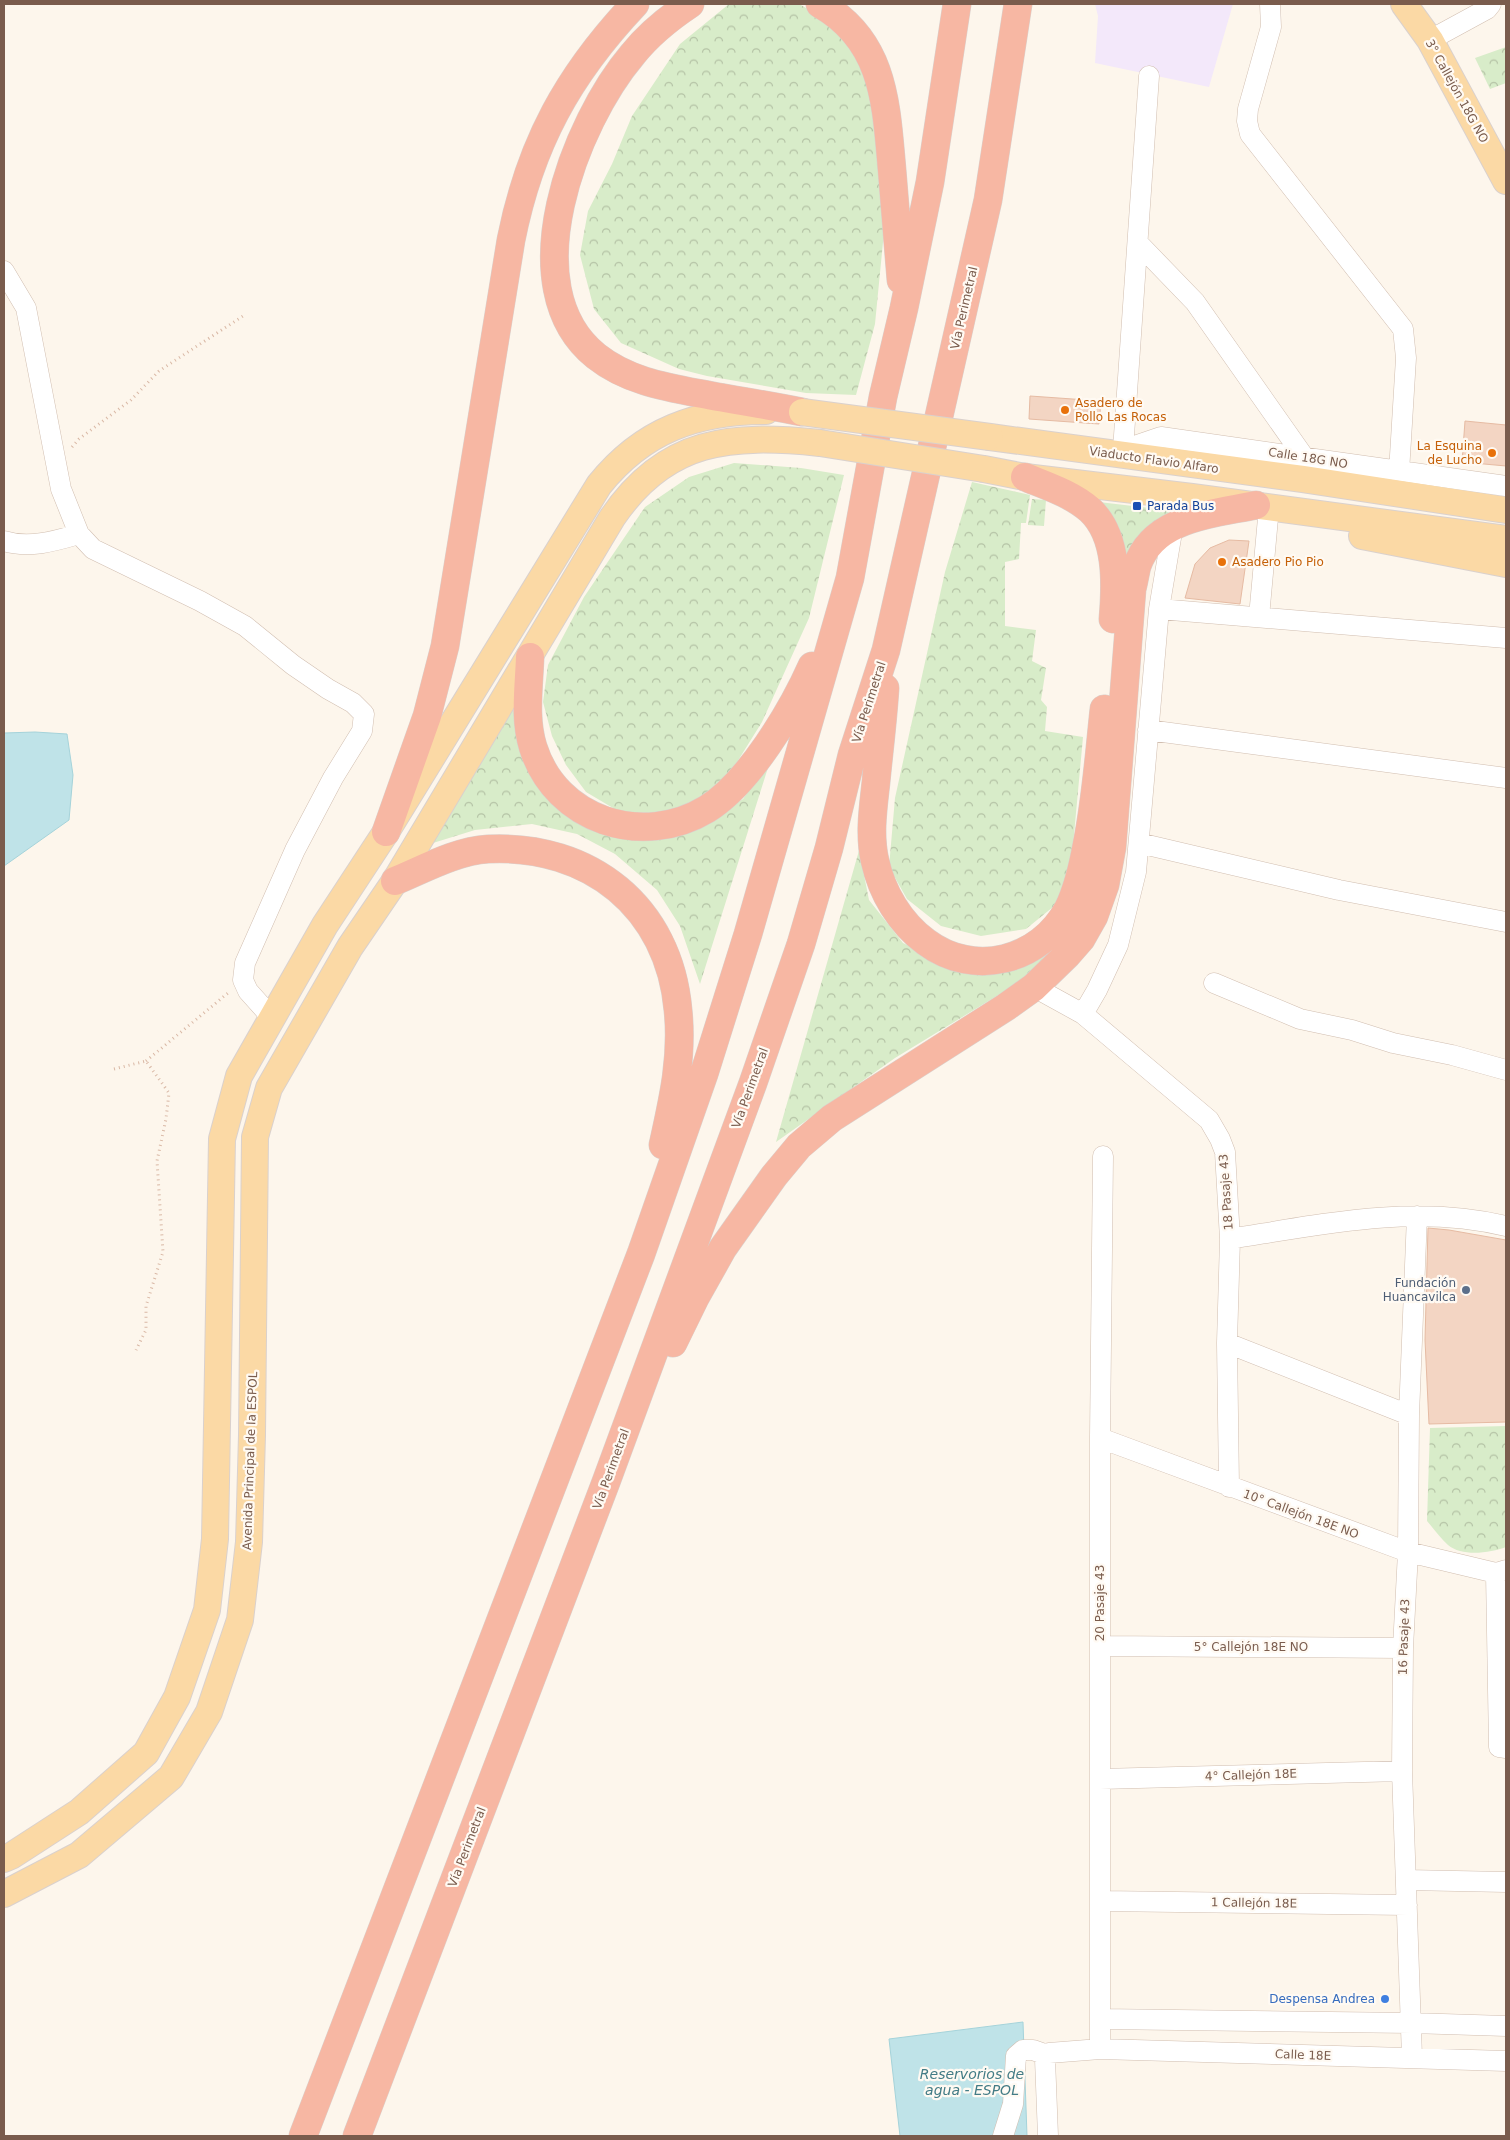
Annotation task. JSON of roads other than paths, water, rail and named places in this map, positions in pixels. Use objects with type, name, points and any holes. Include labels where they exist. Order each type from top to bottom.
[{"type":"highway","points":[[386,832],[426,716],[445,646],[511,240],[527,174],[548,125],[578,74],[596,47],[635,4]]},
{"type":"highway","points":[[690,4],[662,25],[632,54],[604,99],[584,138],[566,180],[557,215],[554,261],[559,296],[570,325],[578,338],[598,357],[623,373],[658,386],[802,412]]},
{"type":"highway","points":[[820,4],[841,18],[858,36],[872,59],[882,85],[889,131],[904,308]]},
{"type":"highway","points":[[303,2136],[641,1254],[704,1074],[748,934],[850,578],[883,397],[904,308],[930,182],[957,4]]},
{"type":"highway","name":"Vía Perimetral","points":[[357,2136],[606,1482],[753,1083],[801,944],[829,848],[852,755],[886,650],[988,200],[1019,7]]},
{"type":"highway","points":[[886,650],[884,708],[872,819],[872,837],[875,863],[888,897],[904,922],[926,942],[941,952],[960,958],[988,961],[1014,957],[1027,952],[1051,933],[1061,922],[1076,891],[1081,872],[1094,804],[1115,595],[1111,551],[1097,518],[1075,500],[1025,477]]},
{"type":"highway","points":[[606,1482],[711,1269],[740,1224],[786,1161],[808,1138],[832,1118],[1006,1007],[1034,987],[1081,939],[1094,916],[1105,885],[1114,828],[1132,589],[1138,565],[1148,547],[1173,526],[1190,518],[1268,507]]},
{"type":"highway","points":[[530,657],[528,714],[532,745],[542,771],[559,793],[594,817],[621,825],[651,827],[682,821],[707,808],[728,792],[769,742],[808,676],[850,578]]},
{"type":"highway","points":[[395,881],[469,853],[487,849],[522,851],[556,857],[593,872],[622,890],[644,915],[658,937],[668,961],[677,996],[679,1037],[678,1074],[641,1254]]},
{"type":"main road","name":"3° Callejón 18G NO","points":[[1404,4],[1430,40],[1506,181]]},
{"type":"main road","name":"Viaducto Flavio Alfaro","points":[[272,1018],[325,925],[386,832],[591,498],[629,452],[655,436],[682,423],[697,418],[732,413],[802,412],[1117,452],[1506,510]]},
{"type":"main road","name":"Avenida Principal de la ESPOL","points":[[4,1894],[79,1855],[171,1777],[209,1712],[240,1620],[249,1542],[255,1136],[269,1088],[350,947],[395,881],[612,518],[629,493],[647,475],[678,455],[713,444],[762,440],[820,443],[1025,477]]},
{"type":"main road","points":[[1025,477],[1506,539]]},
{"type":"main road","points":[[1268,507],[1301,524],[1506,564]]},
{"type":"main road","points":[[344,897],[346,908],[349,912],[360,916],[371,914]]},
{"type":"main road","points":[[4,1858],[11,1856],[79,1812],[146,1753],[177,1697],[206,1610],[215,1539],[215,1433],[222,1139],[239,1076],[272,1018],[302,1030]]},
{"type":"main road","points":[[215,1433],[252,1434]]},
{"type":"street","points":[[1270,4],[1272,27],[1248,109],[1247,121],[1250,134],[1403,330],[1406,358],[1399,472]]},
{"type":"street","points":[[1430,40],[1486,9],[1491,4]]},
{"type":"street","points":[[1117,452],[1138,243],[1149,76]]},
{"type":"street","points":[[1138,243],[1195,302],[1304,457]]},
{"type":"street","points":[[4,271],[26,308],[62,488],[79,534],[93,549],[200,601],[245,626],[293,665],[352,703],[364,714],[362,731],[333,778],[295,850],[246,963],[244,980],[248,991],[272,1018]]},
{"type":"street","name":"Calle 18G NO","points":[[1117,452],[1161,437],[1506,486]]},
{"type":"street","points":[[1259,617],[1268,507]]},
{"type":"street","points":[[1083,1014],[1097,990],[1118,945],[1132,894],[1139,843],[1159,609],[1173,526]]},
{"type":"street","points":[[4,541],[11,544],[44,544],[79,534]]},
{"type":"street","points":[[1159,609],[1506,638]]},
{"type":"street","points":[[1148,730],[1506,778]]},
{"type":"street","points":[[1139,843],[1339,890],[1506,922]]},
{"type":"street","points":[[1214,983],[1300,1019],[1352,1030],[1393,1043],[1452,1055],[1506,1070]]},
{"type":"street","name":"18 Pasaje 43","points":[[1034,987],[1083,1014],[1209,1120],[1220,1139],[1225,1152],[1230,1239],[1227,1343],[1229,1488]]},
{"type":"street","name":"20 Pasaje 43","points":[[1100,2049],[1100,1438],[1103,1156]]},
{"type":"street","points":[[1230,1239],[1368,1217],[1417,1216],[1481,1220],[1506,1226]]},
{"type":"street","name":"16 Pasaje 43","points":[[1412,2057],[1402,1771],[1402,1648],[1408,1552],[1408,1415],[1417,1216]]},
{"type":"street","points":[[1227,1343],[1408,1415]]},
{"type":"street","name":"10° Callejón 18E NO","points":[[1100,1438],[1229,1488],[1408,1552],[1501,1571]]},
{"type":"street","points":[[1501,1571],[1499,1747],[1504,1748]]},
{"type":"street","name":"5° Callejón 18E NO","points":[[1100,1646],[1402,1648]]},
{"type":"street","name":"4° Callejón 18E","points":[[1100,1779],[1402,1771]]},
{"type":"street","points":[[1406,1880],[1506,1882]]},
{"type":"street","name":"1 Callejón 18E","points":[[1100,1901],[1407,1905]]},
{"type":"street","points":[[1100,2019],[1411,2022],[1506,2026]]},
{"type":"street","name":"Calle 18E","points":[[1003,2136],[1013,2104],[1016,2056],[1023,2050],[1032,2050],[1046,2055],[1049,2053],[1100,2049],[1506,2061]]},
{"type":"street","points":[[1046,2055],[1048,2136]]},
{"type":"water","points":[[4,733],[67,734],[73,775],[69,820],[4,866]]},
{"type":"water","name":"Reservorios de agua - ESPOL","points":[[1023,2022],[1027,2136],[900,2136],[889,2039]]},
{"type":"place","name":"Asadero de Pollo Las Rocas","points":[[1065,410]]},
{"type":"place","name":"La Esquina de Lucho","points":[[1492,453]]},
{"type":"place","name":"Parada Bus","points":[[1137,506]]},
{"type":"place","name":"Asadero Pio Pio","points":[[1222,562]]},
{"type":"place","name":"Fundación Huancavilca","points":[[1466,1290]]},
{"type":"place","name":"Despensa Andrea","points":[[1385,1999]]}]
